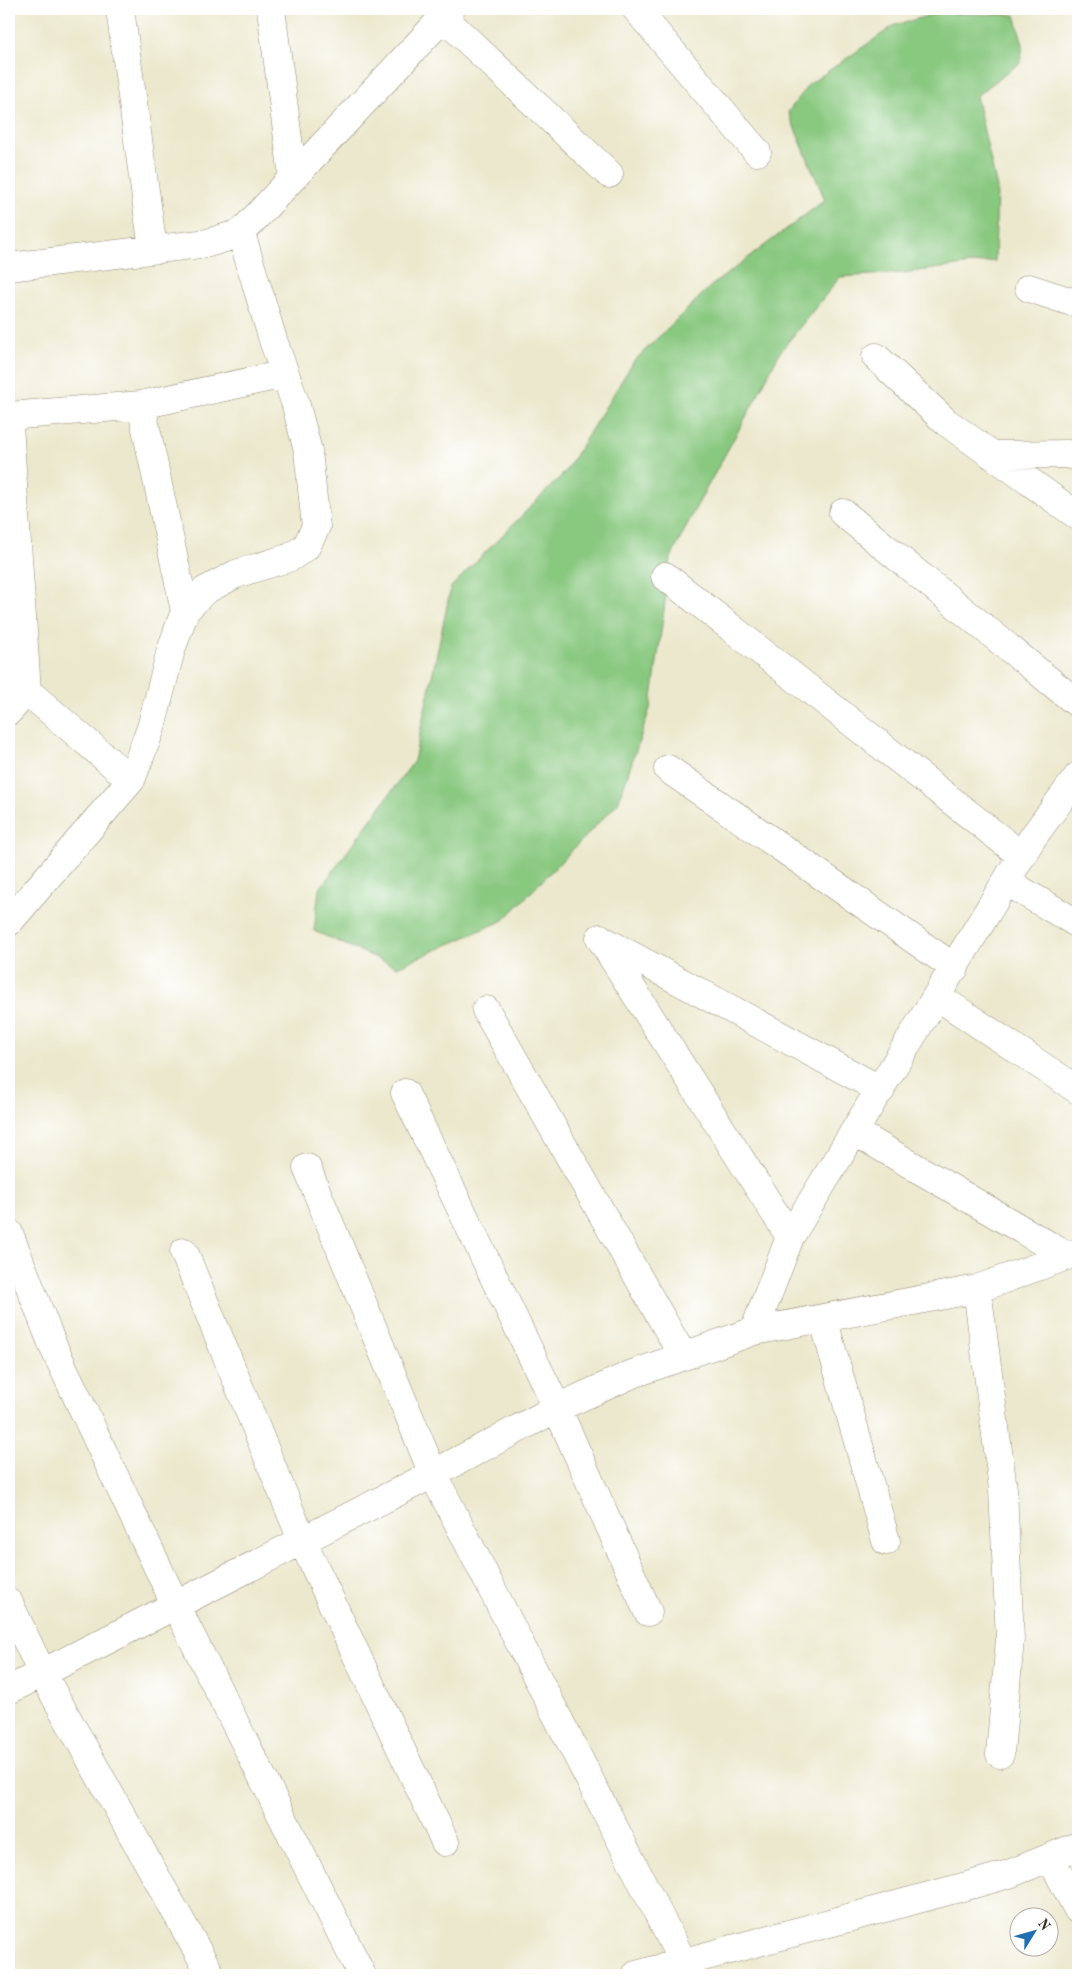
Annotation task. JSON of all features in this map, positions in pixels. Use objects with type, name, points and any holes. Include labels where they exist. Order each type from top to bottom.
[{"type":"street","points":[[120,9],[153,250]]},
{"type":"street","points":[[271,9],[293,177]]},
{"type":"street","points":[[636,9],[757,152]]},
{"type":"street","points":[[9,267],[208,243],[241,233],[437,17],[609,174]]},
{"type":"street","points":[[9,922],[131,780],[151,728],[172,650],[185,611],[204,591],[236,574],[291,557],[306,547],[316,527],[308,451],[295,402],[273,340],[241,233]]},
{"type":"street","points":[[1029,288],[1078,304]]},
{"type":"street","points":[[876,357],[946,422],[1078,516]]},
{"type":"street","points":[[9,416],[141,405],[285,374]]},
{"type":"street","points":[[141,405],[185,611]]},
{"type":"street","points":[[9,425],[27,691],[131,780]]},
{"type":"street","points":[[992,455],[1068,454],[1078,457]]},
{"type":"street","points":[[843,514],[1078,704]]},
{"type":"street","points":[[666,576],[1022,856]]},
{"type":"street","points":[[9,711],[27,691]]},
{"type":"street","points":[[668,769],[955,968]]},
{"type":"street","points":[[754,1331],[790,1237],[938,997],[1033,837],[1078,776]]},
{"type":"street","points":[[1006,882],[1078,924]]},
{"type":"street","points":[[790,1237],[600,938],[881,1090]]},
{"type":"street","points":[[938,997],[1078,1090]]},
{"type":"street","points":[[486,1010],[683,1356]]},
{"type":"street","points":[[405,1093],[557,1408],[648,1612]]},
{"type":"street","points":[[855,1132],[1073,1254]]},
{"type":"street","points":[[307,1168],[433,1474],[683,1962]]},
{"type":"street","points":[[9,1233],[53,1346],[176,1606],[362,1975]]},
{"type":"street","points":[[184,1252],[302,1540],[446,1842]]},
{"type":"street","points":[[9,1690],[433,1474],[557,1408],[630,1375],[754,1331],[977,1289],[1073,1254]]},
{"type":"street","points":[[977,1289],[1003,1489],[1010,1639],[1000,1754]]},
{"type":"street","points":[[824,1318],[886,1541]]},
{"type":"street","points":[[9,1603],[42,1673],[211,1975]]},
{"type":"street","points":[[636,1975],[1009,1874],[1078,1846]]},
{"type":"street","points":[[1050,1857],[1078,1910]]},
{"type":"green space","points":[[938,13],[1015,15],[1023,45],[1020,63],[976,96],[997,188],[995,261],[903,273],[840,277],[780,352],[694,511],[671,558],[651,706],[618,803],[504,920],[397,967],[314,931],[319,890],[414,761],[451,587],[565,472],[634,361],[711,286],[825,200],[788,112],[808,85],[895,25]]}]
